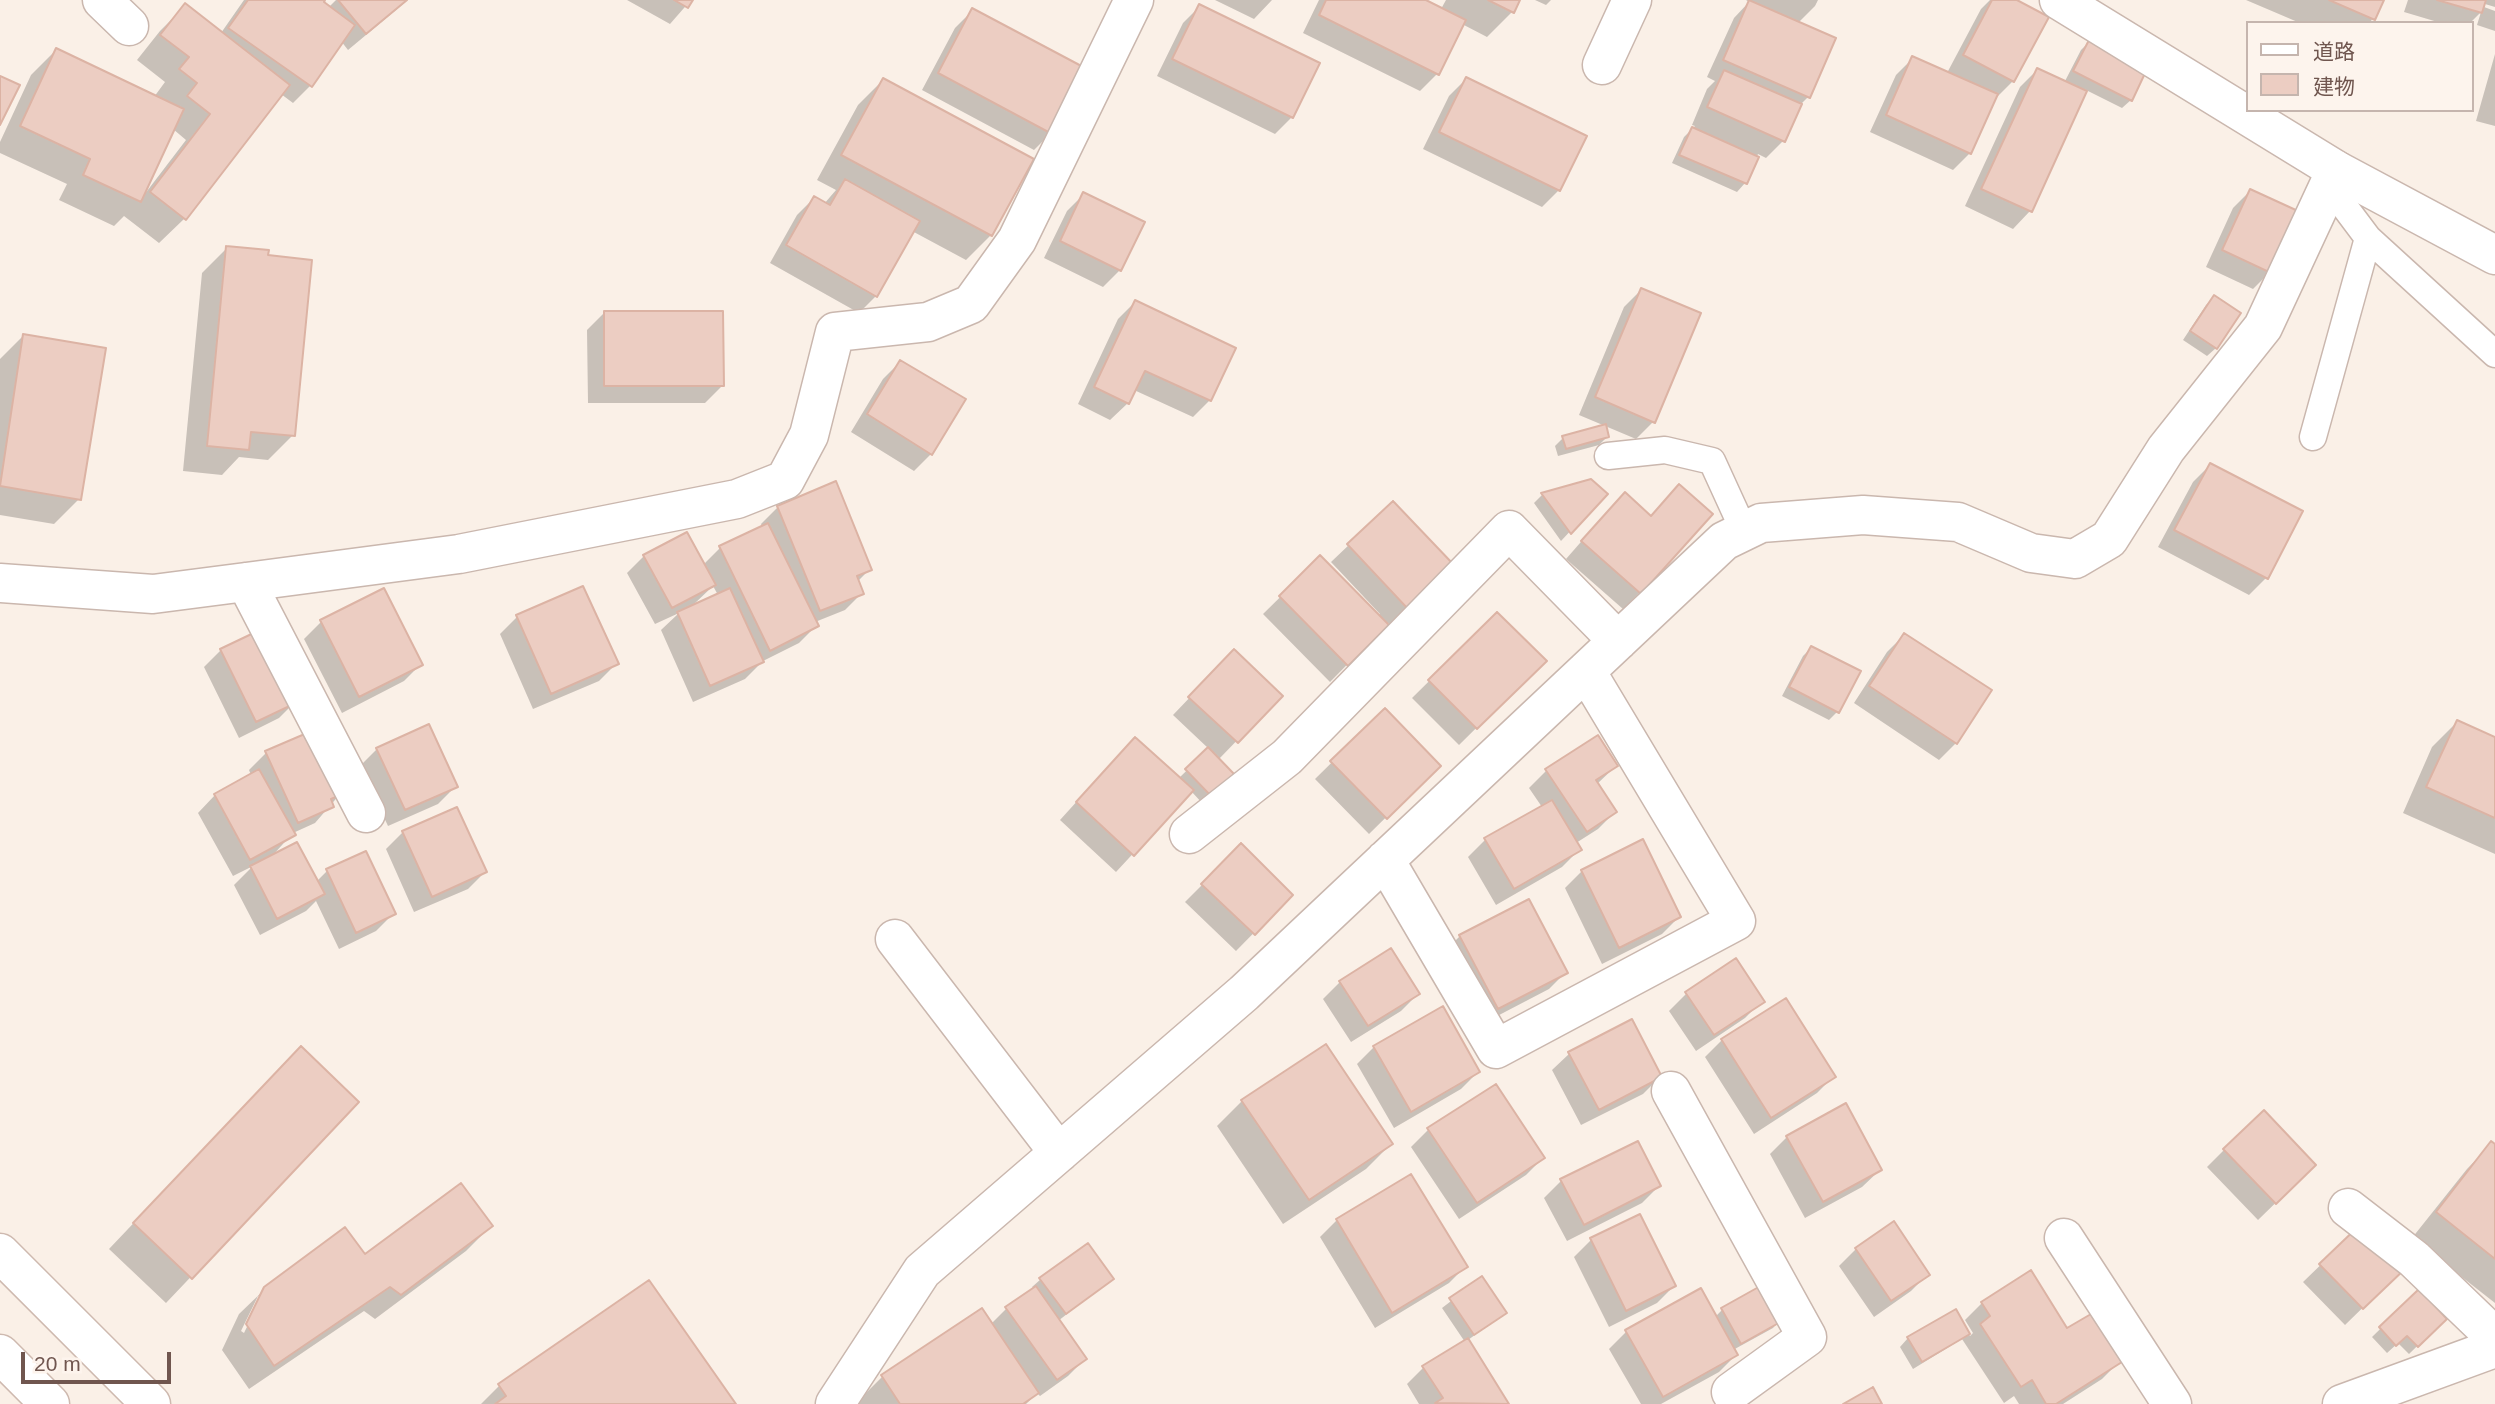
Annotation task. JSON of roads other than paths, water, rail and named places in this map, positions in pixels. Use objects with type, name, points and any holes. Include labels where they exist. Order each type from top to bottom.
[{"type":"street","points":[[102,0],[129,26]]},
{"type":"street","points":[[0,583],[153,594],[246,582],[459,554],[737,499],[785,480],[808,435],[835,332],[928,322],[971,304],[1017,240],[1134,0]]},
{"type":"street","points":[[1602,65],[1632,0]]},
{"type":"street","points":[[2059,0],[2333,178],[2495,255]]},
{"type":"street","points":[[835,1404],[922,1271],[1244,993],[1724,541],[1761,523],[1863,516],[1958,522],[2031,553],[2075,559],[2109,539],[2166,449],[2263,327],[2333,178]]},
{"type":"street","points":[[1189,834],[1287,757],[1509,530],[1618,641]]},
{"type":"street","points":[[246,582],[366,813]]},
{"type":"street","points":[[1385,860],[1496,1049],[1736,921],[1586,671]]},
{"type":"street","points":[[895,939],[1059,1153]]},
{"type":"street","points":[[1671,1091],[1807,1337],[1728,1400]]},
{"type":"street","points":[[2348,1208],[2414,1259],[2495,1337]]},
{"type":"street","points":[[2064,1238],[2172,1404]]},
{"type":"street","points":[[0,1253],[151,1404]]},
{"type":"street","points":[[2342,1404],[2495,1348]]},
{"type":"street","points":[[0,1354],[50,1404]]},
{"type":"lane","points":[[2333,178],[2368,238],[2495,354]]},
{"type":"lane","points":[[2313,437],[2368,238]]},
{"type":"lane","points":[[1608,456],[1665,450],[1712,460],[1744,531]]}]
